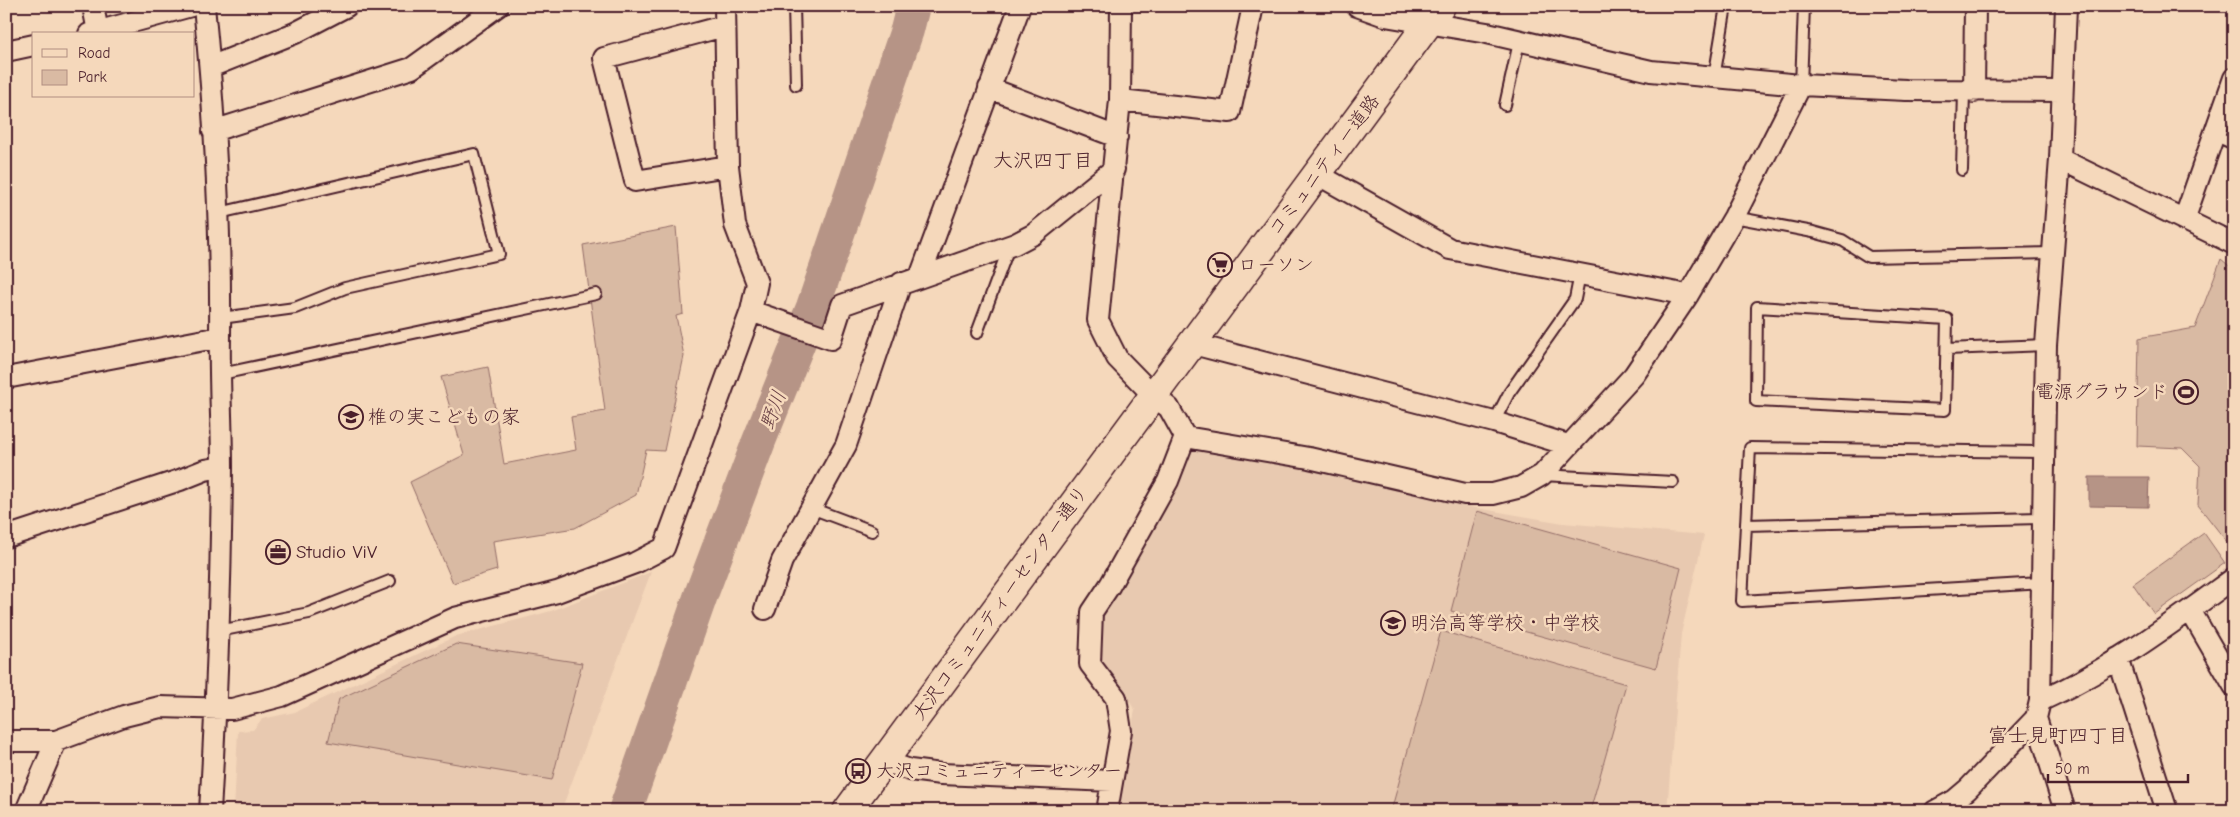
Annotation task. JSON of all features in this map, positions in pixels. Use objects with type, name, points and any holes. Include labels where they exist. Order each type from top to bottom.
[{"type":"street","points":[[93,6],[94,32]]},
{"type":"street","points":[[204,6],[210,67],[219,213],[222,467],[217,709],[210,811]]},
{"type":"street","points":[[210,67],[294,33],[346,6]]},
{"type":"street","points":[[213,131],[412,68],[498,6]]},
{"type":"street","points":[[765,609],[782,561],[846,445],[1020,6]]},
{"type":"street","points":[[1121,6],[1120,100],[1098,320],[1117,358],[1153,395],[1169,408],[1185,437]]},
{"type":"street","points":[[1120,100],[1230,112],[1254,6]]},
{"type":"street","points":[[1357,6],[1385,16],[1435,15],[1518,42],[1651,71],[1802,85],[1969,91],[2062,91]]},
{"type":"street","points":[[1969,91],[1975,6]]},
{"type":"street","points":[[2065,811],[2038,709],[2046,345],[2060,160],[2066,6]]},
{"type":"street","points":[[98,32],[186,7]]},
{"type":"street","name":"コミュニティー道路","points":[[1153,395],[1193,344],[1435,15]]},
{"type":"street","points":[[6,741],[56,741],[124,716],[160,707],[232,709],[282,696],[455,618],[557,592],[636,563],[664,548],[753,311],[757,283],[734,226],[728,166],[725,16],[604,58],[635,182],[728,166]]},
{"type":"street","points":[[6,51],[32,45]]},
{"type":"street","points":[[2184,220],[2234,78]]},
{"type":"street","points":[[1185,437],[1309,458],[1465,494],[1493,494],[1521,487],[1542,475],[1634,375],[1688,295],[1734,217],[1802,85]]},
{"type":"street","points":[[989,88],[1117,137]]},
{"type":"street","points":[[2060,160],[2234,244]]},
{"type":"street","points":[[753,311],[831,339],[842,305],[1009,246],[1034,234],[1114,169]]},
{"type":"street","points":[[1317,174],[1450,249],[1688,295]]},
{"type":"street","points":[[6,378],[220,328]]},
{"type":"street","points":[[1193,344],[1494,422],[1568,445]]},
{"type":"street","name":"大沢コミュニティーセンター通り","points":[[847,811],[1153,395]]},
{"type":"street","points":[[1106,811],[1121,731],[1116,698],[1090,664],[1092,612],[1110,585],[1168,481],[1185,437]]},
{"type":"street","points":[[6,537],[180,480],[204,470],[222,467]]},
{"type":"street","points":[[1935,811],[1955,800],[1968,789],[2038,709],[2058,692],[2153,637],[2234,578]]},
{"type":"street","points":[[2190,610],[2234,686]]},
{"type":"street","points":[[2118,658],[2167,811]]},
{"type":"street","points":[[26,811],[56,741]]},
{"type":"street","points":[[884,761],[910,770],[941,774],[1112,781]]},
{"type":"lane","points":[[794,6],[796,85]]},
{"type":"lane","points":[[1714,78],[1726,6]]},
{"type":"lane","points":[[1802,85],[1804,6]]},
{"type":"lane","points":[[1505,105],[1518,42]]},
{"type":"lane","points":[[1962,170],[1969,91]]},
{"type":"lane","points":[[2214,135],[2234,144]]},
{"type":"lane","points":[[219,213],[474,154],[499,254],[345,288],[295,308],[220,328]]},
{"type":"lane","points":[[1734,217],[1813,232],[1842,240],[1869,257],[2054,253]]},
{"type":"lane","points":[[977,332],[1009,246]]},
{"type":"lane","points":[[1494,422],[1509,393],[1574,300],[1580,274]]},
{"type":"lane","points":[[221,374],[596,294]]},
{"type":"lane","points":[[1757,307],[1947,319],[1947,349],[1945,410],[1756,402],[1757,307]]},
{"type":"lane","points":[[1947,349],[2046,345]]},
{"type":"lane","points":[[2042,584],[1742,601],[1750,448],[2045,452]]},
{"type":"lane","points":[[1542,475],[1673,482]]},
{"type":"lane","points":[[811,508],[872,531]]},
{"type":"lane","points":[[1746,525],[2043,518]]},
{"type":"lane","points":[[219,631],[309,613],[390,581]]},
{"type":"shaded area","name":"明治高等学校・中学校","points":[[1191,446],[1301,465],[1471,507],[1528,517],[1563,523],[1704,535],[1681,634],[1667,811],[1116,811],[1135,710],[1102,660],[1103,613]]},
{"type":"shaded area","points":[[2089,477],[2149,477],[2148,507],[2089,506]]},
{"type":"shaded area","points":[[651,572],[561,811],[234,811],[238,731],[253,730],[262,719],[295,712],[456,636],[551,611]]},
{"type":"green space","points":[[676,227],[683,314],[676,316],[684,356],[664,451],[646,450],[636,495],[575,528],[493,541],[497,570],[453,583],[410,482],[464,455],[441,377],[488,367],[504,464],[576,450],[571,417],[605,411],[583,245]]},
{"type":"green space","name":"電源グラウンド","points":[[2221,259],[2234,270],[2234,551],[2198,505],[2200,466],[2182,448],[2137,446],[2139,338],[2195,328]]},
{"type":"green space","points":[[1477,511],[1681,568],[1656,668],[1451,611]]},
{"type":"green space","points":[[2204,533],[2225,563],[2154,614],[2133,584]]},
{"type":"green space","points":[[1441,631],[1626,684],[1590,811],[1391,811]]},
{"type":"green space","points":[[456,644],[582,663],[552,780],[328,742],[339,699]]},
{"type":"waterway","name":"野川","points":[[625,811],[702,592],[759,441],[813,307],[907,30],[913,6]]},
{"type":"place","name":"ローソン","points":[[1220,265]]},
{"type":"place","name":"電源グラウンド","points":[[2186,392]]},
{"type":"place","name":"椎の実こどもの家","points":[[351,417]]},
{"type":"place","name":"Studio ViV","points":[[278,552]]},
{"type":"place","name":"明治高等学校・中学校","points":[[1393,623]]},
{"type":"place","name":"大沢コミュニティーセンター","points":[[858,771]]},
{"type":"district","name":"大沢四丁目","points":[[1043,160]]},
{"type":"district","name":"富士見町四丁目","points":[[2058,735]]}]
